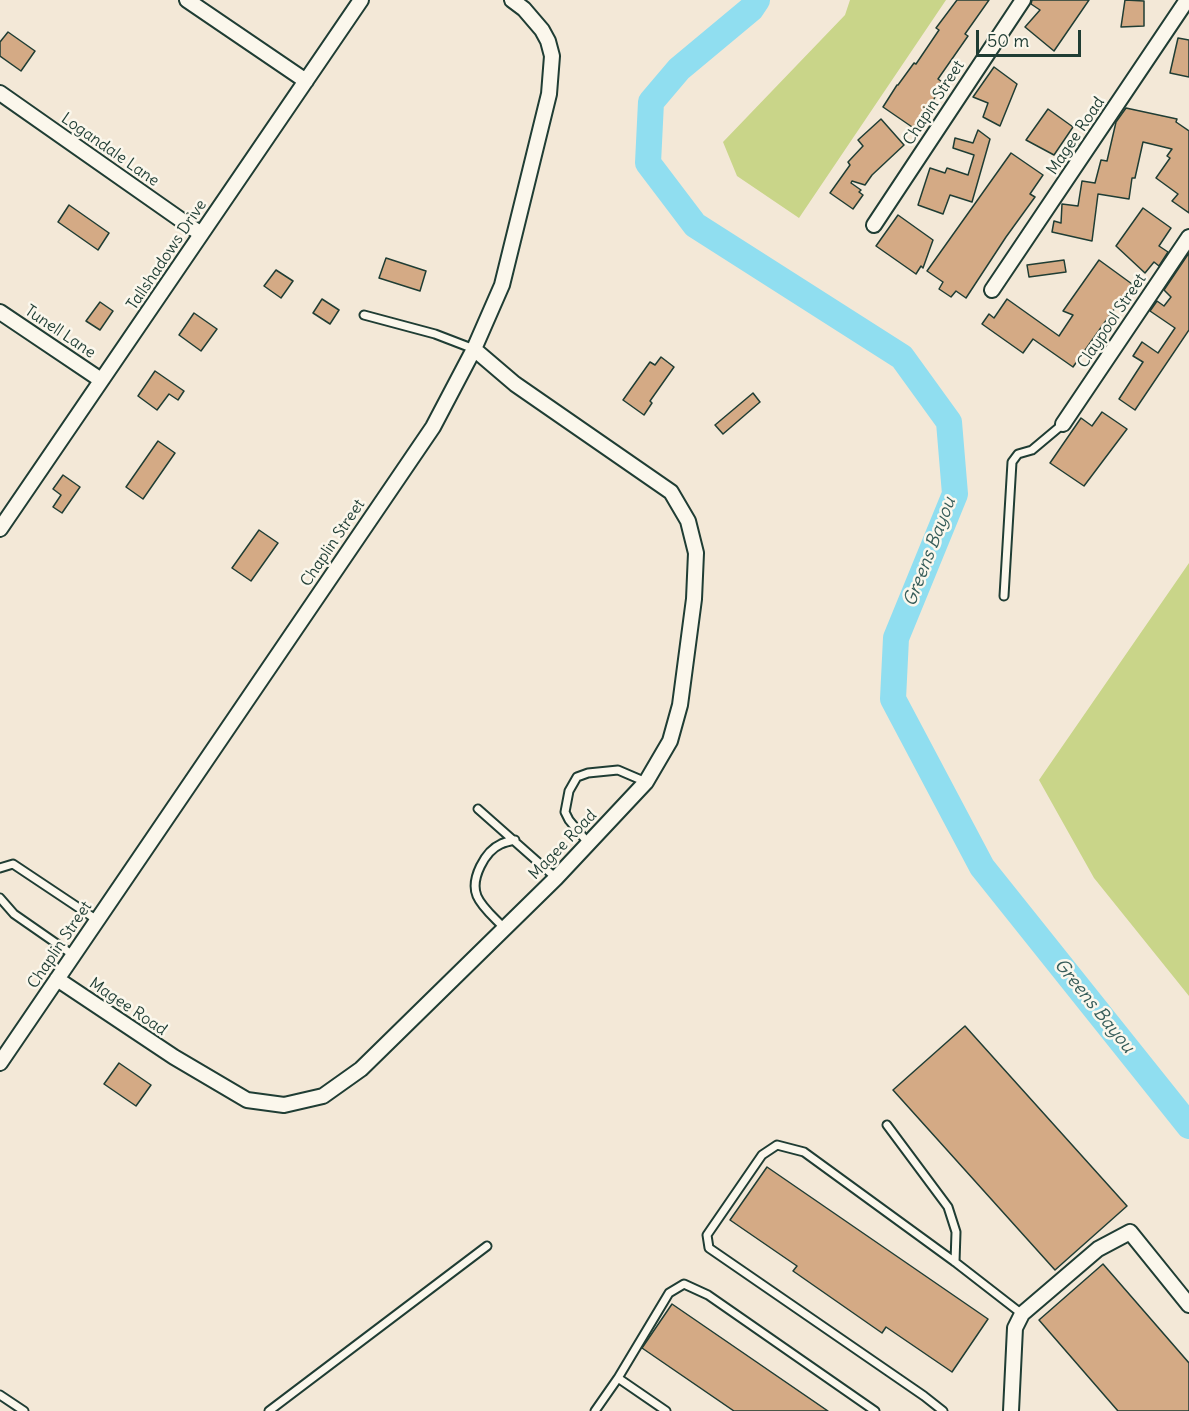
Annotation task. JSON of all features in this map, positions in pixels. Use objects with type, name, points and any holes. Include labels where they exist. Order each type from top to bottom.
[{"type":"street","points":[[187,0],[306,81]]},
{"type":"street","name":"Tallshadows Drive","points":[[0,528],[361,0]]},
{"type":"street","name":"Chaplin Street","points":[[0,1063],[433,427],[474,349],[502,285],[549,94],[552,56],[549,41],[524,9],[512,0]]},
{"type":"street","name":"Chapin Street","points":[[874,225],[1023,0]]},
{"type":"street","name":"Magee Road","points":[[992,290],[1187,0]]},
{"type":"street","name":"Logandale Lane","points":[[0,93],[201,234]]},
{"type":"street","name":"Claypool Street","points":[[1063,424],[1189,237]]},
{"type":"street","name":"Tunell Lane","points":[[0,312],[102,381]]},
{"type":"street","name":"Magee Road","points":[[57,979],[174,1057],[247,1100],[284,1105],[323,1095],[361,1070],[589,844],[646,782],[670,741],[680,705],[694,599],[696,553],[688,521],[671,492],[515,384],[474,349]]},
{"type":"street","points":[[1011,1411],[1016,1328],[1022,1314],[1098,1249],[1130,1232],[1189,1305]]},
{"type":"lane","points":[[364,315],[435,334],[474,349]]},
{"type":"lane","points":[[1004,596],[1012,462],[1018,454],[1032,450],[1063,424]]},
{"type":"lane","points":[[589,844],[565,812],[569,791],[577,777],[588,773],[618,770],[646,782]]},
{"type":"lane","points":[[478,809],[555,878]]},
{"type":"lane","points":[[504,928],[477,895],[477,881],[488,854],[501,844],[514,840]]},
{"type":"lane","points":[[0,868],[12,864],[97,920]]},
{"type":"lane","points":[[0,898],[14,914],[73,954]]},
{"type":"lane","points":[[886,1125],[948,1207],[956,1232],[955,1262]]},
{"type":"lane","points":[[943,1411],[709,1248],[707,1235],[762,1155],[777,1145],[804,1152],[1022,1314]]},
{"type":"lane","points":[[269,1411],[487,1246]]},
{"type":"lane","points":[[595,1411],[618,1378],[669,1293],[684,1284],[708,1294],[875,1411]]},
{"type":"lane","points":[[618,1378],[666,1411]]},
{"type":"lane","points":[[0,1395],[24,1411]]},
{"type":"green space","points":[[850,0],[946,0],[799,218],[737,176],[723,142],[845,15]]},
{"type":"green space","points":[[1189,563],[1189,996],[1094,878],[1039,780]]},
{"type":"building","points":[[957,0],[989,0],[965,34],[968,36],[938,79],[942,82],[929,110],[915,129],[883,107],[897,85],[914,63],[916,64],[939,30],[936,28]]},
{"type":"building","points":[[1032,0],[1089,0],[1054,51],[1025,27],[1040,10],[1031,4]]},
{"type":"building","points":[[1125,0],[1144,1],[1144,26],[1121,27]]},
{"type":"building","points":[[8,32],[35,51],[21,71],[0,56],[0,42]]},
{"type":"building","points":[[1178,38],[1189,40],[1189,77],[1170,73]]},
{"type":"building","points":[[994,67],[1017,84],[1000,126],[983,117],[988,103],[973,97]]},
{"type":"building","points":[[1126,108],[1177,119],[1176,122],[1189,131],[1189,213],[1172,201],[1178,194],[1156,178],[1170,158],[1167,156],[1172,149],[1143,142],[1135,178],[1132,178],[1129,199],[1098,194],[1092,241],[1052,232],[1054,221],[1061,223],[1062,204],[1078,206],[1082,181],[1095,183],[1101,160],[1107,161],[1116,122]]},
{"type":"building","points":[[1048,109],[1073,127],[1054,155],[1026,140]]},
{"type":"building","points":[[881,119],[904,145],[872,175],[865,185],[852,181],[851,183],[861,190],[859,192],[863,195],[853,209],[830,193],[850,165],[848,162],[863,146],[858,140]]},
{"type":"building","points":[[978,130],[990,139],[972,202],[950,195],[943,214],[918,205],[930,168],[945,173],[947,168],[968,175],[974,155],[953,148],[955,138],[973,143]]},
{"type":"building","points":[[1011,153],[1043,175],[1030,194],[1035,197],[966,298],[956,291],[951,297],[939,289],[943,282],[927,271]]},
{"type":"building","points":[[69,205],[109,233],[98,250],[58,222]]},
{"type":"building","points":[[1143,208],[1171,228],[1159,246],[1168,252],[1159,266],[1154,262],[1145,273],[1116,246]]},
{"type":"building","points":[[898,215],[933,240],[923,268],[921,266],[916,274],[876,246]]},
{"type":"building","points":[[1189,253],[1189,330],[1135,410],[1119,399],[1143,362],[1133,356],[1142,342],[1158,353],[1175,328],[1150,311],[1157,301],[1164,306],[1171,297],[1164,290]]},
{"type":"building","points":[[386,258],[426,271],[420,291],[379,278]]},
{"type":"building","points":[[1064,260],[1066,272],[1029,277],[1027,265]]},
{"type":"building","points":[[1099,260],[1132,284],[1073,367],[1033,339],[1023,353],[982,324],[989,314],[994,318],[1007,299],[1059,336],[1073,315],[1063,311]]},
{"type":"building","points":[[276,270],[293,281],[281,298],[264,286]]},
{"type":"building","points":[[322,299],[339,310],[330,324],[313,313]]},
{"type":"building","points":[[100,302],[113,311],[100,330],[86,321]]},
{"type":"building","points":[[194,313],[217,329],[201,351],[179,335]]},
{"type":"building","points":[[661,357],[674,367],[650,401],[652,403],[644,415],[623,400],[650,362],[655,365]]},
{"type":"building","points":[[155,371],[184,391],[178,400],[169,394],[157,410],[138,396]]},
{"type":"building","points":[[753,393],[760,402],[723,434],[715,425]]},
{"type":"building","points":[[1102,412],[1127,429],[1084,486],[1050,463],[1081,418],[1092,426]]},
{"type":"building","points":[[158,441],[175,453],[143,499],[126,487]]},
{"type":"building","points":[[63,475],[80,487],[62,513],[53,507],[61,495],[53,489]]},
{"type":"building","points":[[259,530],[278,543],[251,581],[232,568]]},
{"type":"building","points":[[965,1026],[1127,1206],[1055,1270],[893,1090]]},
{"type":"building","points":[[119,1063],[151,1085],[136,1106],[104,1084]]},
{"type":"building","points":[[767,1167],[988,1319],[952,1372],[886,1327],[882,1333],[793,1271],[797,1266],[730,1220]]},
{"type":"building","points":[[1103,1264],[1189,1363],[1189,1411],[1118,1411],[1039,1320]]},
{"type":"building","points":[[672,1304],[828,1411],[734,1411],[642,1348]]},
{"type":"waterway","name":"Greens Bayou","points":[[757,0],[751,9],[679,69],[651,102],[648,163],[695,225],[902,357],[949,422],[955,494],[896,638],[893,699],[982,867],[1189,1126]]}]
